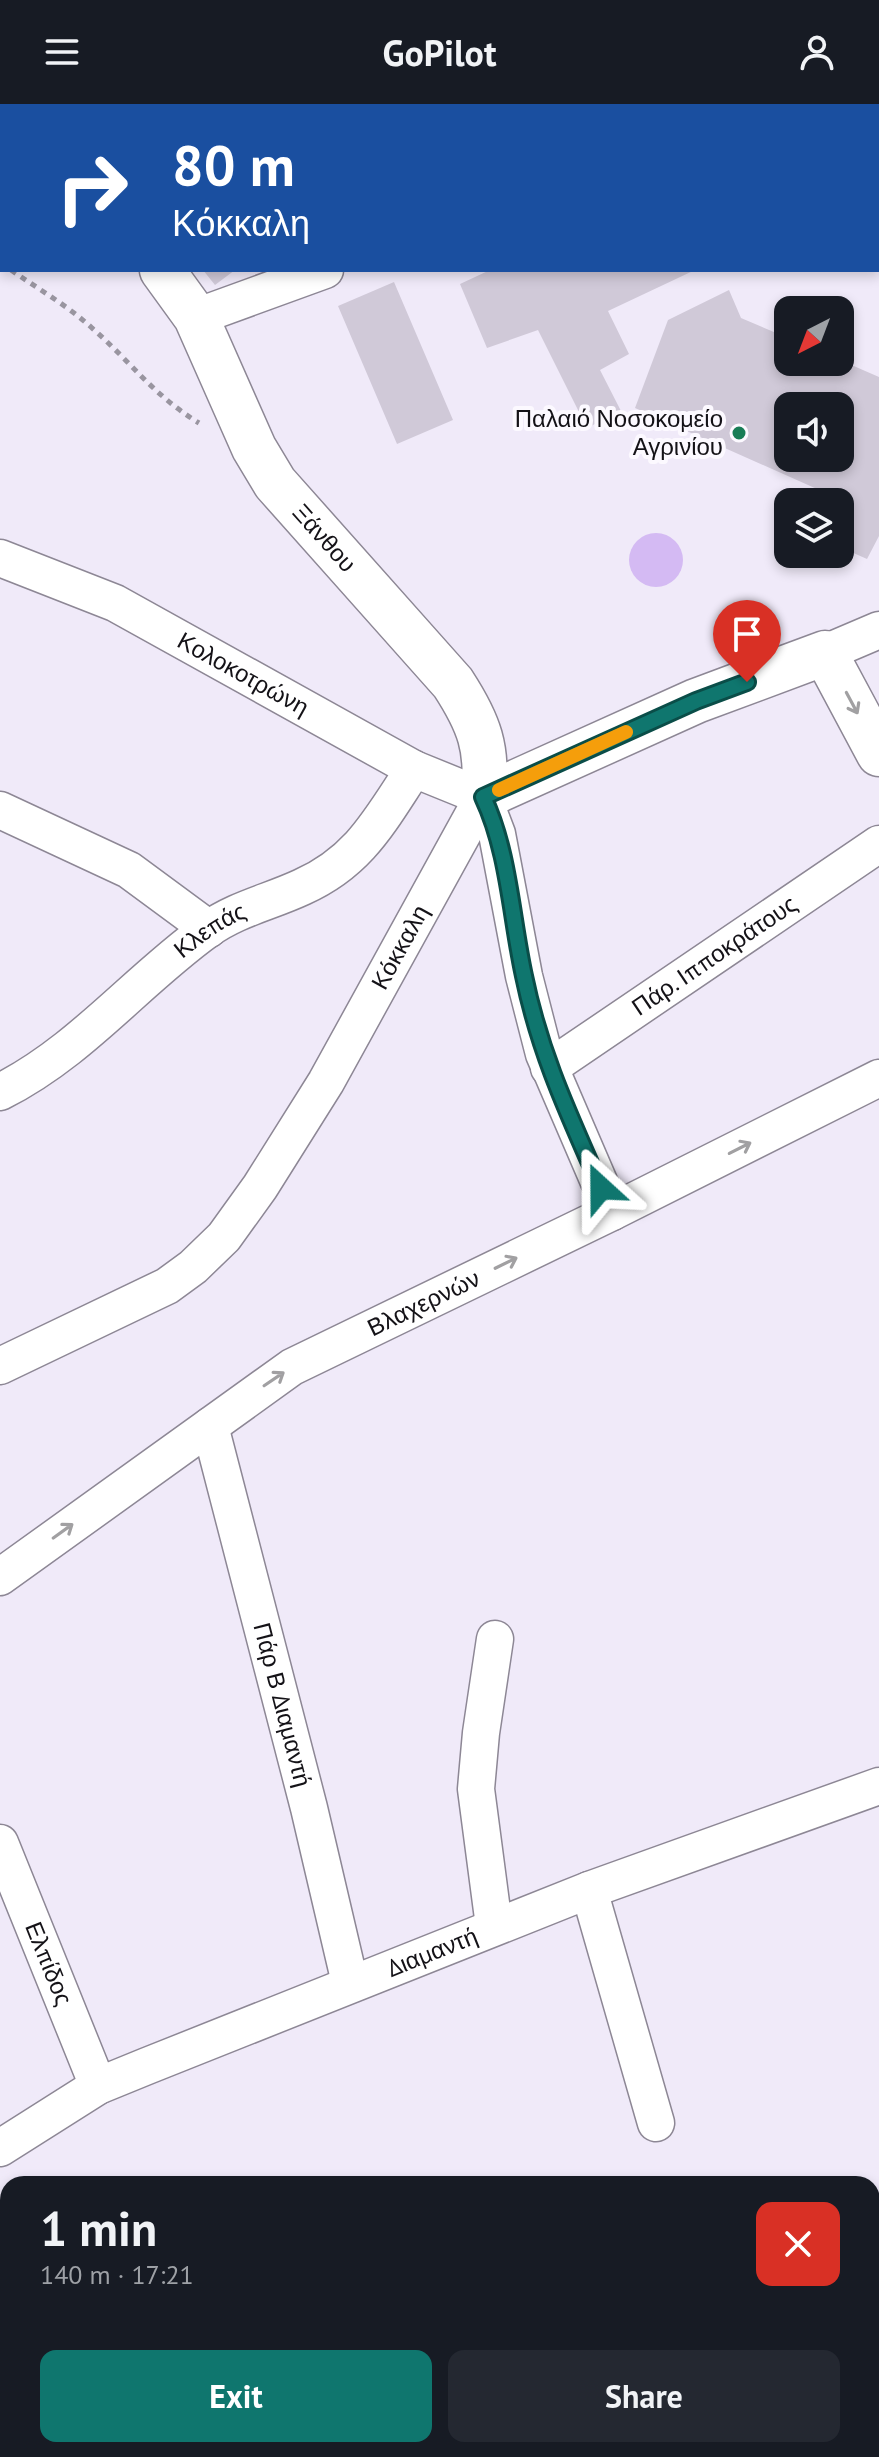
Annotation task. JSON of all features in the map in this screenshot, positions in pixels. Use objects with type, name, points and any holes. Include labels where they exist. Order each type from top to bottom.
[{"type":"main road","name":"Ξάνθου","points":[[163,272],[196,317],[254,448],[284,495],[453,683],[470,710],[484,752],[486,773],[483,797]]},
{"type":"main road","points":[[483,797],[696,701],[825,653],[879,754]]},
{"type":"street","points":[[196,317],[320,272]]},
{"type":"street","name":"Κολοκοτρώνη","points":[[0,558],[115,603],[414,769],[483,797]]},
{"type":"street","points":[[825,653],[879,630]]},
{"type":"street","name":"Κλεπάς","points":[[0,1092],[29,1078],[62,1054],[170,958],[209,929],[235,913],[299,889],[339,866],[365,842],[414,769]]},
{"type":"street","points":[[483,797],[497,834],[524,976],[549,1068],[612,1212]]},
{"type":"street","name":"Κόκκαλη","points":[[0,1366],[167,1286],[193,1267],[224,1237],[260,1187],[326,1082],[483,797]]},
{"type":"street","points":[[0,810],[129,870],[209,929]]},
{"type":"street","name":"Πάρ. Ιπποκράτους","points":[[549,1068],[879,844]]},
{"type":"street","name":"Βλαχερνών","points":[[0,1577],[292,1367],[879,1078]]},
{"type":"street","name":"Πάρ Β Διαμαντή","points":[[210,1426],[309,1808],[350,1983]]},
{"type":"street","points":[[494,1926],[476,1789],[495,1639]]},
{"type":"street","name":"Διαμαντή","points":[[0,2148],[98,2086],[494,1926],[879,1786]]},
{"type":"street","name":"Ελπίδος","points":[[0,1843],[98,2086]]},
{"type":"street","points":[[589,1890],[656,2123]]},
{"type":"path","points":[[14,272],[66,306],[92,328],[170,405],[219,436],[254,448]]},
{"type":"shaded area","points":[[656,533],[675,541],[683,560],[675,579],[656,587],[637,579],[629,560],[637,541]]},
{"type":"building","points":[[205,272],[232,272],[215,285]]},
{"type":"building","points":[[486,272],[691,272],[608,311],[629,354],[600,370],[621,411],[587,428],[538,330],[487,348],[460,284]]},
{"type":"building","points":[[394,282],[453,420],[397,444],[338,306]]},
{"type":"building","name":"Παλαιό Νοσοκομείο Αγρινίου","points":[[729,290],[741,318],[774,332],[774,376],[854,376],[854,366],[879,377],[879,536],[867,559],[854,553],[854,488],[815,488],[779,472],[854,472],[854,392],[774,392],[774,470],[635,408],[668,320]]},
{"type":"slow traffic","points":[[499,790],[626,732]]},
{"type":"place","name":"Παλαιό Νοσοκομείο Αγρινίου","points":[[739,433]]},
{"type":"route","points":[[601,1188],[544,1054],[524,976],[497,834],[483,797],[696,701],[747,682]]}]
